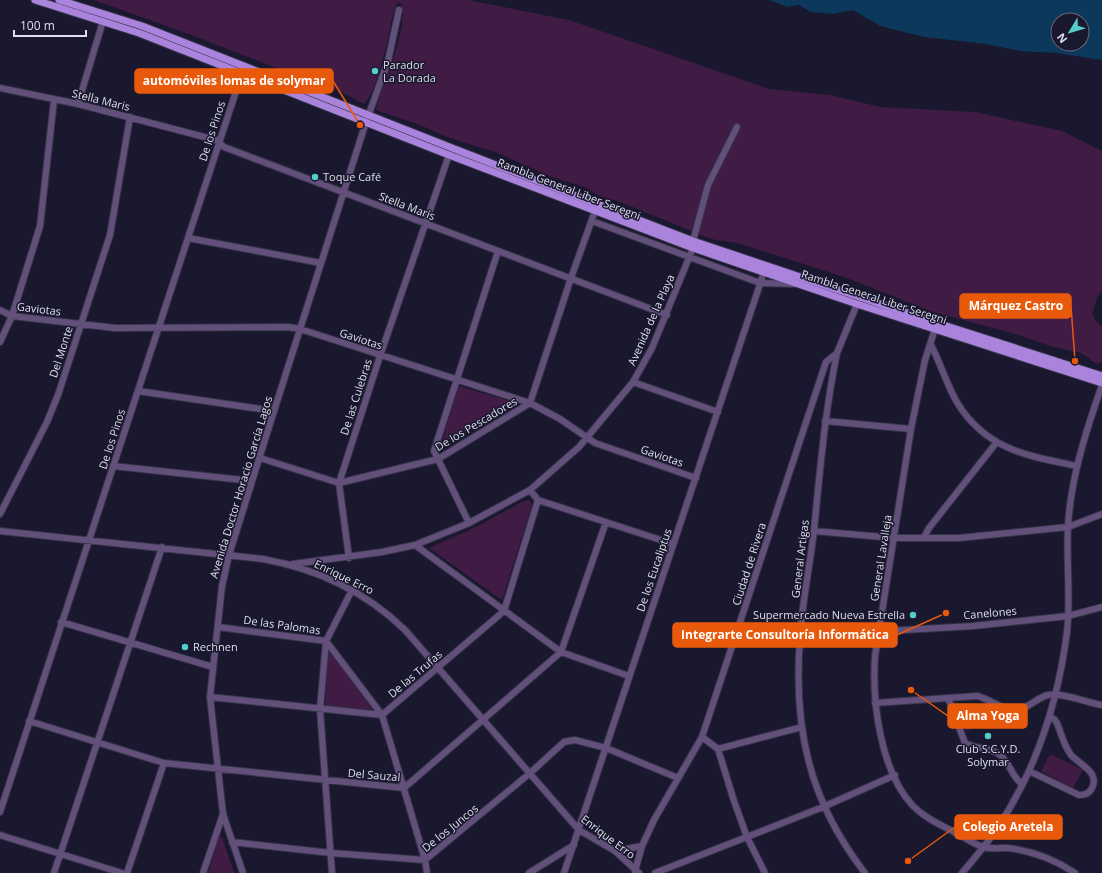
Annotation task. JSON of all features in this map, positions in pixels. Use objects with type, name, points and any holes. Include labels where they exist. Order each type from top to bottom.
[{"type":"main road","name":"Rambla General Liber Seregni","points":[[35,0],[139,33],[242,73],[367,118],[450,155],[595,211],[1102,376]]},
{"type":"main road","name":"Rambla General Liber Seregni","points":[[59,0],[142,26],[367,118],[764,272],[1102,384]]},
{"type":"street","name":"Avenida Doctor Horacio García Lagos","points":[[243,873],[223,814],[210,697],[222,586],[229,555],[343,191],[388,61],[399,10]]},
{"type":"street","points":[[78,104],[103,21]]},
{"type":"street","name":"De los Pinos","points":[[0,812],[242,73]]},
{"type":"street","name":"Stella Maris","points":[[0,88],[78,104],[216,140],[224,147],[667,314]]},
{"type":"street","points":[[0,342],[12,316],[40,226],[54,100]]},
{"type":"street","name":"Del Monte","points":[[0,514],[47,422],[110,235],[130,117]]},
{"type":"street","name":"Avenida de la Playa","points":[[292,564],[349,558],[415,545],[470,524],[530,490],[587,439],[633,382],[652,348],[690,258],[708,185],[738,127]]},
{"type":"street","name":"De las Culebras","points":[[349,558],[339,483],[380,356],[450,155]]},
{"type":"street","name":"De los Pescadores","points":[[339,483],[438,459],[530,404],[571,278],[595,211]]},
{"type":"street","points":[[592,221],[760,283],[798,284]]},
{"type":"street","points":[[188,238],[321,262]]},
{"type":"street","points":[[470,524],[434,451],[498,251]]},
{"type":"street","name":"De los Eucaliptus","points":[[564,873],[764,272]]},
{"type":"street","name":"Ciudad de Rivera","points":[[636,872],[642,846],[654,820],[702,737],[826,362],[837,353],[857,304]]},
{"type":"street","name":"Gaviotas","points":[[0,310],[12,316],[115,328],[288,327],[300,329],[530,404],[560,419],[587,439],[595,443],[696,478]]},
{"type":"street","name":"General Lavalleja","points":[[935,329],[925,360],[911,429],[875,656],[873,683],[882,739],[894,775],[899,785],[913,805],[928,819],[984,847],[1007,848],[1040,854],[1059,862],[1075,873]]},
{"type":"street","points":[[931,345],[958,403],[974,423],[996,443],[1027,456],[1077,466]]},
{"type":"street","name":"General Artigas","points":[[837,353],[825,421],[814,531],[800,636],[798,665],[802,727],[806,751],[823,807],[837,834],[865,873]]},
{"type":"street","points":[[633,382],[718,412]]},
{"type":"street","points":[[962,873],[996,831],[1029,771],[1050,718],[1056,694],[1068,616],[1068,527],[1077,466],[1102,384]]},
{"type":"street","points":[[138,391],[274,411]]},
{"type":"street","points":[[825,421],[911,429]]},
{"type":"street","points":[[924,537],[929,528],[996,443]]},
{"type":"street","points":[[260,458],[339,483]]},
{"type":"street","points":[[114,466],[252,481]]},
{"type":"street","points":[[530,490],[538,500],[673,544]]},
{"type":"street","points":[[504,611],[538,500]]},
{"type":"street","points":[[814,531],[894,538],[959,538],[1068,527],[1102,514]]},
{"type":"street","name":"Del Sauzal","points":[[29,721],[164,763],[404,788],[561,652],[606,522]]},
{"type":"street","name":"Enrique Erro","points":[[0,531],[162,547],[292,564],[352,590],[389,614],[405,630],[579,830],[615,851],[636,872]]},
{"type":"street","points":[[415,545],[561,652],[629,676]]},
{"type":"street","points":[[54,873],[162,547]]},
{"type":"street","points":[[332,873],[320,710],[326,641],[352,590]]},
{"type":"street","name":"Canelones","points":[[734,640],[973,626],[1068,616],[1102,607]]},
{"type":"street","name":"De las Trufas","points":[[382,715],[504,611]]},
{"type":"street","points":[[61,622],[130,644],[213,667]]},
{"type":"street","name":"De las Palomas","points":[[218,627],[326,641],[382,715],[425,860],[427,873]]},
{"type":"street","points":[[875,703],[982,697],[1014,710],[1023,708],[1043,697],[1056,694],[1102,705]]},
{"type":"street","points":[[210,697],[320,710],[382,715]]},
{"type":"street","points":[[948,698],[965,743],[997,753],[1004,759],[1014,777],[1022,784]]},
{"type":"street","points":[[1029,771],[1079,796],[1087,794],[1095,782],[1093,775],[1071,755],[1057,723],[1050,718]]},
{"type":"street","points":[[718,749],[802,727]]},
{"type":"street","points":[[702,737],[718,749],[747,837],[765,873]]},
{"type":"street","name":"De los Juncos","points":[[232,842],[331,853],[425,860],[432,857],[564,742],[575,740],[606,748],[678,778]]},
{"type":"street","points":[[127,873],[164,763]]},
{"type":"street","points":[[655,873],[823,807],[894,775]]},
{"type":"street","points":[[203,873],[223,814]]},
{"type":"street","points":[[0,835],[122,873]]},
{"type":"street","points":[[529,873],[574,845]]},
{"type":"street","points":[[615,851],[642,846]]},
{"type":"shaded area","points":[[44,0],[52,0],[142,29],[360,116]]},
{"type":"shaded area","points":[[94,0],[468,0],[569,20],[769,89],[830,95],[880,107],[975,112],[1062,131],[1102,151],[1102,291],[1097,297],[1092,315],[1097,323],[1102,326],[1102,362],[1097,364],[1081,353],[1050,346],[1019,335],[933,312],[847,278],[785,258],[737,243],[711,239],[618,201],[599,196],[585,187],[554,178],[495,152],[450,138],[415,123],[376,110],[398,42],[402,15],[401,3],[398,2],[395,8],[377,80],[373,90],[364,104],[334,88],[323,86],[194,36]]},
{"type":"shaded area","points":[[458,386],[517,403],[457,437],[442,442]]},
{"type":"shaded area","points":[[529,500],[532,505],[502,600],[429,548],[476,527],[524,501]]},
{"type":"shaded area","points":[[328,653],[331,653],[372,709],[370,711],[325,706]]},
{"type":"shaded area","points":[[982,713],[986,723],[966,731],[962,721]]},
{"type":"shaded area","points":[[1050,754],[1083,770],[1073,788],[1041,771]]},
{"type":"shaded area","points":[[219,836],[222,837],[234,873],[208,873]]},
{"type":"water","points":[[769,0],[1102,0],[1102,60],[1056,53],[1021,51],[986,44],[924,37],[880,26],[853,10],[832,14],[811,12],[799,5],[788,7]]},
{"type":"place","name":"Parador La Dorada","points":[[375,71]]},
{"type":"place","name":"automóviles lomas de solymar","points":[[360,125]]},
{"type":"place","name":"Toque Café","points":[[315,177]]},
{"type":"place","name":"Márquez Castro","points":[[1075,361]]},
{"type":"place","name":"Integrarte Consultoría Informática","points":[[946,613]]},
{"type":"place","name":"Supermercado Nueva Estrella","points":[[913,615]]},
{"type":"place","name":"Rechnen","points":[[185,647]]},
{"type":"place","name":"Alma Yoga","points":[[911,690]]},
{"type":"place","name":"Club S.C.Y.D. Solymar","points":[[988,736]]},
{"type":"place","name":"Colegio Aretela","points":[[908,861]]}]
